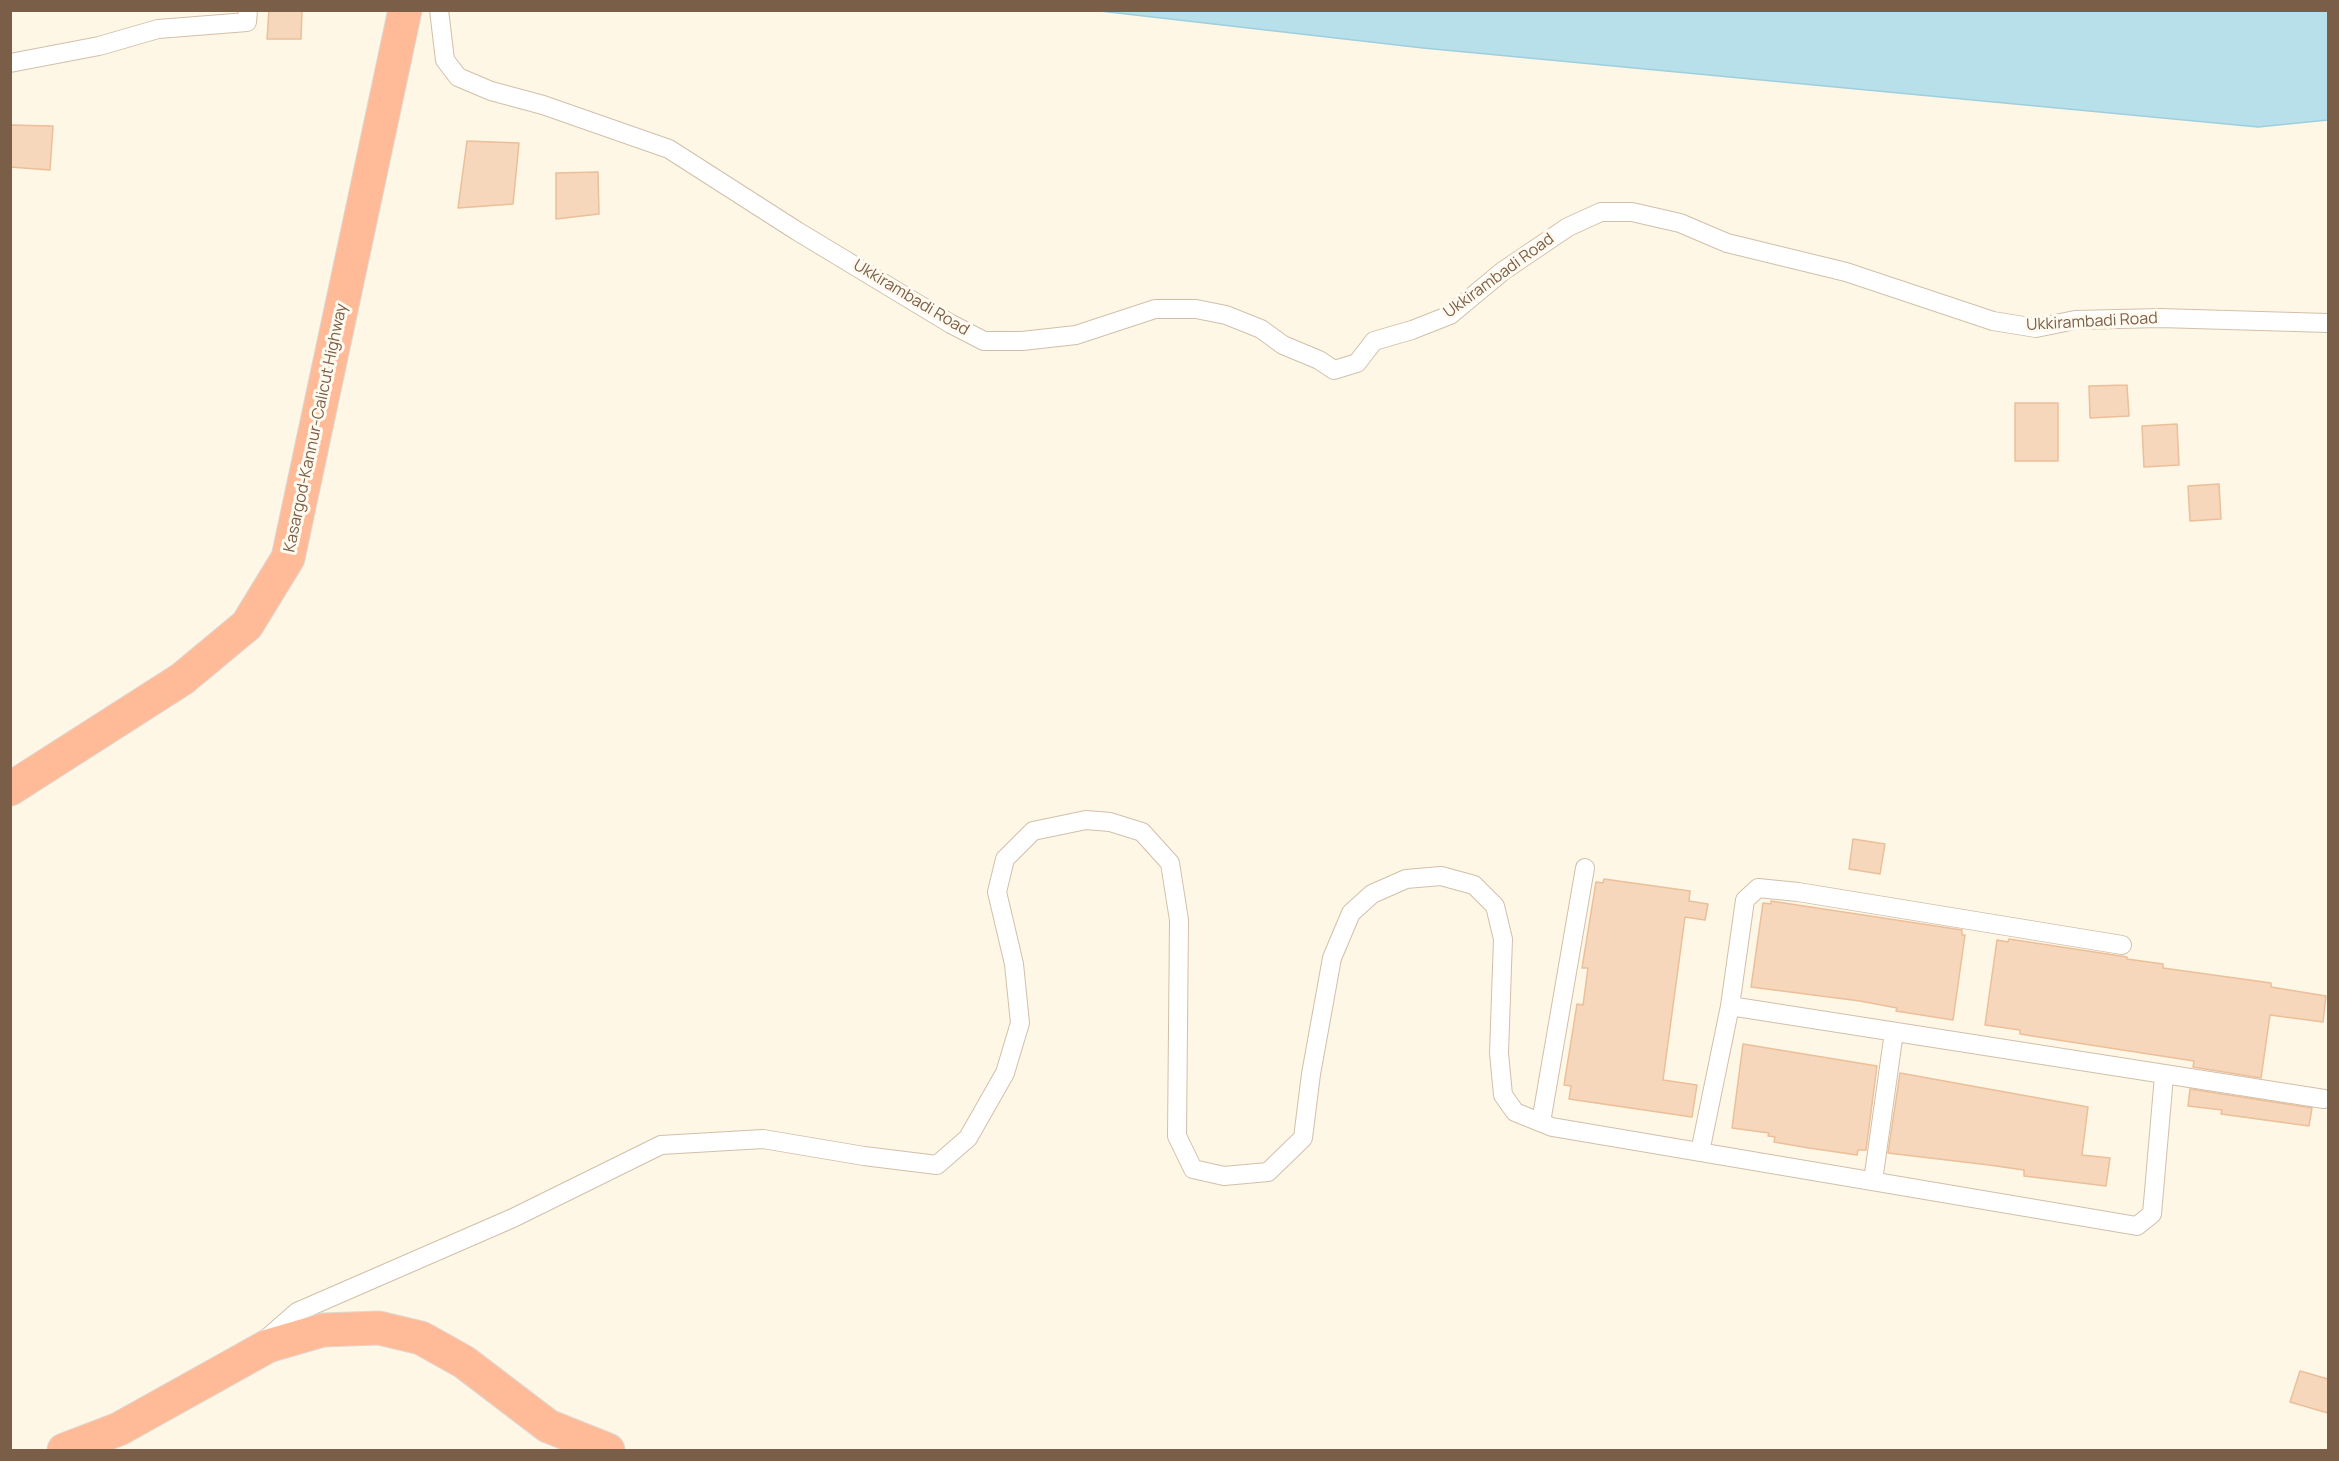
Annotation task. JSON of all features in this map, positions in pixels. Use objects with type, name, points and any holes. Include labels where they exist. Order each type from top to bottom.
[{"type":"highway","name":"Kasargod-Kannur-Calicut Highway","points":[[10,789],[182,679],[247,625],[288,558],[405,10]]},
{"type":"highway","points":[[64,1450],[119,1429],[268,1346],[323,1330],[379,1328],[421,1338],[464,1362],[548,1426],[608,1450]]},
{"type":"street","points":[[10,63],[99,46],[158,29],[247,22],[248,10]]},
{"type":"street","name":"Ukkirambadi Road","points":[[439,10],[445,60],[458,77],[491,91],[543,105],[669,149],[788,226],[941,318],[984,340],[1022,340],[1076,335],[1155,309],[1196,309],[1226,315],[1261,329],[1283,345],[1320,360],[1334,370],[1357,363],[1374,341],[1450,315],[1503,271],[1568,227],[1601,212],[1632,212],[1680,223],[1727,243],[1846,272],[1993,321],[2036,328],[2075,320],[2160,318],[2328,323]]},
{"type":"street","points":[[242,1360],[297,1312],[513,1218],[661,1146],[763,1139],[864,1156],[937,1165],[968,1138],[1005,1073],[1020,1023],[1014,964],[997,891],[1005,859],[1033,831],[1086,820],[1110,822],[1142,832],[1170,863],[1179,920],[1177,1136],[1193,1169],[1224,1176],[1268,1172],[1303,1138],[1311,1074],[1332,958],[1352,913],[1372,894],[1406,879],[1441,876],[1474,885],[1495,906],[1503,939],[1499,1053],[1503,1095],[1515,1112],[1552,1127],[2137,1226],[2152,1214],[2164,1076]]},
{"type":"street","points":[[1541,1122],[1585,868]]},
{"type":"street","points":[[1700,1152],[1730,1006],[1745,900],[1758,888],[1798,891],[2122,945]]},
{"type":"street","points":[[1730,1006],[2164,1076],[2324,1099]]},
{"type":"street","points":[[1873,1181],[1894,1032]]},
{"type":"water","points":[[1100,11],[2328,11],[2328,120],[2258,127],[1423,48]]},
{"type":"building","points":[[269,10],[302,10],[301,39],[267,39]]},
{"type":"building","points":[[10,125],[53,126],[50,170],[10,167]]},
{"type":"building","points":[[467,141],[519,143],[513,204],[458,208]]},
{"type":"building","points":[[598,172],[599,214],[556,219],[556,173]]},
{"type":"building","points":[[2127,385],[2129,416],[2090,418],[2089,386]]},
{"type":"building","points":[[2015,403],[2058,403],[2058,461],[2015,461]]},
{"type":"building","points":[[2177,424],[2179,465],[2144,467],[2142,426]]},
{"type":"building","points":[[2219,484],[2221,519],[2190,521],[2188,486]]},
{"type":"building","points":[[1853,839],[1885,844],[1880,874],[1849,869]]},
{"type":"building","points":[[1604,879],[1690,891],[1689,901],[1708,904],[1705,920],[1685,917],[1663,1080],[1697,1085],[1692,1117],[1569,1099],[1571,1086],[1564,1085],[1577,1004],[1583,1005],[1588,968],[1582,968],[1596,882],[1603,883]]},
{"type":"building","points":[[1771,901],[1962,930],[1962,935],[1965,935],[1953,1020],[1896,1011],[1897,1008],[1860,1001],[1751,987],[1763,903],[1771,904]]},
{"type":"building","points":[[2009,939],[2127,957],[2127,959],[2163,964],[2163,968],[2271,983],[2271,987],[2326,996],[2323,1022],[2270,1015],[2261,1078],[2193,1067],[2194,1061],[2020,1034],[2020,1030],[1985,1025],[1997,940],[2008,942]]},
{"type":"building","points":[[1743,1044],[1877,1066],[1866,1150],[1858,1150],[1857,1155],[1809,1148],[1774,1142],[1775,1137],[1768,1136],[1769,1133],[1732,1128]]},
{"type":"building","points":[[1900,1073],[2088,1107],[2082,1155],[2110,1158],[2106,1186],[2024,1176],[2024,1170],[1888,1153]]},
{"type":"building","points":[[2190,1089],[2312,1108],[2309,1126],[2221,1114],[2222,1110],[2188,1106]]},
{"type":"building","points":[[2300,1371],[2328,1379],[2328,1413],[2290,1402]]}]
